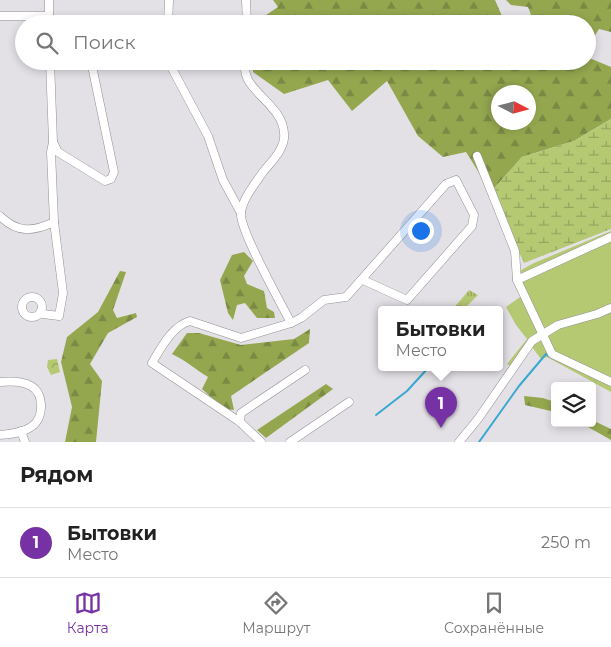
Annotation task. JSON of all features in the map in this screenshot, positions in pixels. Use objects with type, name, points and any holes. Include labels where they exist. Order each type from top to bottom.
[{"type":"street","points":[[48,0],[49,15]]},
{"type":"street","points":[[168,15],[169,0]]},
{"type":"street","points":[[246,0],[247,15]]},
{"type":"street","points":[[0,16],[15,17]]},
{"type":"street","points":[[41,311],[43,314],[59,316],[63,293],[54,222],[50,70]]},
{"type":"street","points":[[53,142],[58,152],[89,172],[105,181],[111,179],[114,172],[94,70]]},
{"type":"street","points":[[173,70],[208,136],[223,180],[241,213]]},
{"type":"street","points":[[245,70],[250,83],[278,115],[283,125],[284,134],[281,149],[252,188],[241,213],[241,220],[291,324]]},
{"type":"street","points":[[477,156],[515,251],[517,280],[552,354],[611,382]]},
{"type":"street","points":[[261,442],[240,422],[152,363],[171,334],[184,323],[190,321],[241,338],[291,324],[324,300],[346,297],[446,184],[456,180],[474,215],[472,226],[407,300],[363,280]]},
{"type":"street","points":[[0,216],[19,229],[39,228],[54,222]]},
{"type":"street","points":[[517,280],[611,237]]},
{"type":"street","points":[[459,442],[478,419],[532,341],[558,325],[611,308]]},
{"type":"street","points":[[240,422],[241,413],[305,370]]},
{"type":"street","points":[[0,382],[15,382],[34,387],[40,395],[41,406],[39,417],[32,426],[21,431],[0,435]]},
{"type":"street","points":[[290,442],[349,402]]},
{"type":"street","points":[[21,431],[25,442]]},
{"type":"green space","points":[[273,0],[495,0],[502,15],[266,15],[278,7]]},
{"type":"green space","points":[[506,0],[611,0],[611,32],[599,29],[596,34],[596,15],[531,15],[528,7],[511,5]]},
{"type":"green space","points":[[596,61],[611,67],[611,119],[574,141],[522,157],[491,192],[466,152],[443,157],[418,136],[387,81],[352,111],[328,80],[284,94],[253,72],[253,70],[596,70]]},
{"type":"green space","points":[[611,119],[611,229],[524,263],[491,192],[522,157],[574,141]]},
{"type":"green space","points":[[611,231],[611,392],[596,382],[547,357],[541,359],[532,347],[517,370],[507,364],[527,339],[516,325],[506,307],[523,295],[514,274],[534,263]]},
{"type":"green space","points":[[244,252],[253,261],[244,276],[247,284],[264,291],[267,308],[274,312],[275,318],[257,318],[245,303],[237,305],[233,320],[228,313],[220,280],[232,255]]},
{"type":"green space","points":[[120,271],[126,272],[113,310],[117,318],[136,313],[137,317],[108,333],[90,364],[102,381],[96,442],[65,442],[72,407],[61,362],[67,337],[98,312]]},
{"type":"green space","points":[[469,290],[478,295],[467,306],[456,306]]},
{"type":"green space","points":[[310,329],[309,343],[231,396],[234,410],[224,409],[202,389],[208,377],[172,354],[187,333],[199,333],[241,345],[294,339]]},
{"type":"green space","points":[[57,359],[60,372],[51,375],[47,367],[48,360]]},
{"type":"green space","points":[[326,384],[333,389],[266,438],[257,430]]},
{"type":"green space","points":[[524,396],[543,398],[551,401],[551,411],[525,405]]},
{"type":"green space","points":[[596,422],[611,429],[611,440],[588,427],[596,427]]},
{"type":"waterway","points":[[479,442],[519,386],[546,354],[550,357]]},
{"type":"waterway","points":[[376,415],[407,391],[425,371]]},
{"type":"place","name":"Бытовки","points":[[441,428]]}]
